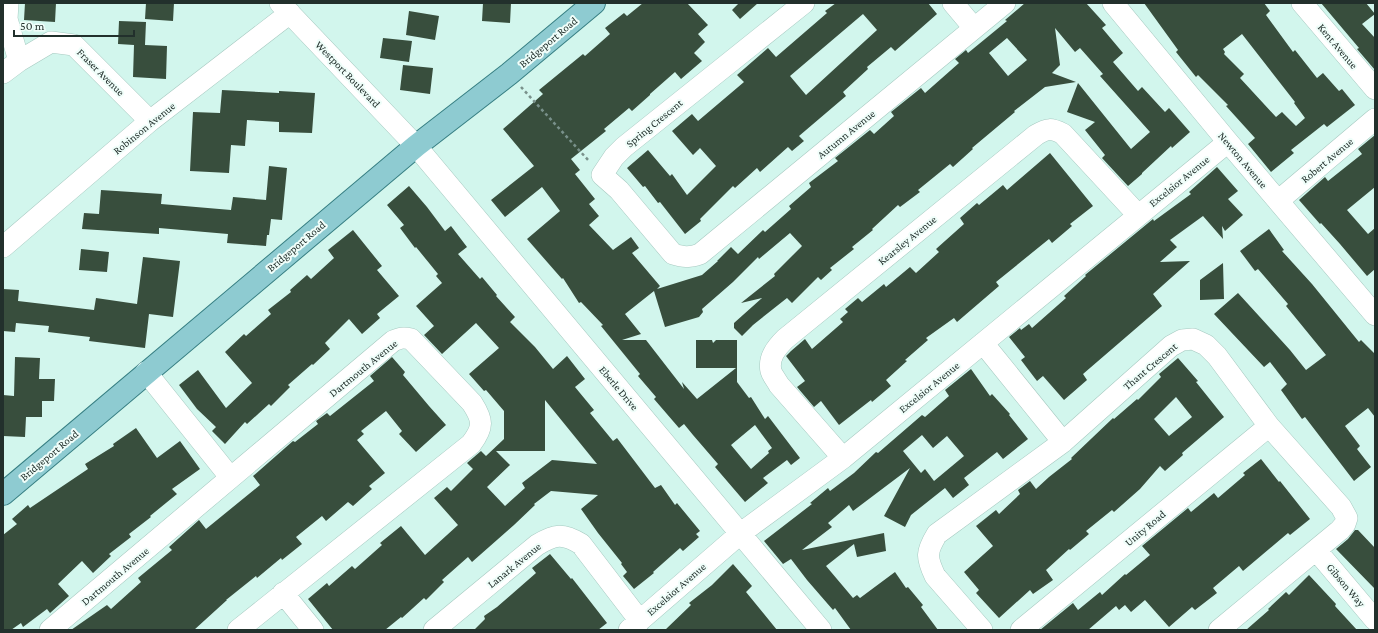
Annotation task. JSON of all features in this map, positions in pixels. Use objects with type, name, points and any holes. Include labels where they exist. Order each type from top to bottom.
[{"type":"main road","name":"Bridgeport Road","points":[[3,493],[416,146],[509,74],[594,3]]},
{"type":"street","points":[[8,3],[7,19],[11,67]]},
{"type":"street","name":"Spring Crescent","points":[[602,175],[614,157],[624,148],[804,3]]},
{"type":"street","points":[[954,3],[974,28]]},
{"type":"street","name":"Autumn Avenue","points":[[602,175],[619,190],[673,254],[683,257],[692,257],[700,254],[1005,3]]},
{"type":"street","name":"Newton Avenue","points":[[1113,3],[1278,201],[1373,309]]},
{"type":"street","name":"Kent Avenue","points":[[1302,3],[1375,90]]},
{"type":"street","name":"Robinson Avenue","points":[[3,247],[285,8]]},
{"type":"street","name":"Westport Boulevard","points":[[285,8],[416,146]]},
{"type":"street","name":"Fraser Avenue","points":[[11,67],[51,42],[74,45],[150,121]]},
{"type":"street","name":"Robert Avenue","points":[[1278,201],[1375,119]]},
{"type":"street","name":"Kearsley Avenue","points":[[843,458],[780,385],[771,372],[771,360],[776,348],[785,339],[1030,140],[1045,130],[1054,130],[1063,134],[1138,215]]},
{"type":"street","name":"Excelsior Avenue","points":[[634,626],[741,533],[843,458],[1228,142]]},
{"type":"street","name":"Eberle Drive","points":[[416,146],[821,630]]},
{"type":"street","name":"Dartmouth Avenue","points":[[59,628],[230,477],[393,341],[405,337],[411,339],[472,403],[479,413],[482,424],[478,435],[471,444],[238,630]]},
{"type":"street","name":"Thant Crescent","points":[[982,630],[935,576],[930,566],[928,554],[931,543],[937,534],[1063,442],[1171,346],[1182,340],[1193,339],[1206,345],[1217,356],[1269,426],[1345,513],[1347,518],[1345,524],[1316,550],[1219,630]]},
{"type":"street","points":[[983,343],[1063,442]]},
{"type":"street","points":[[146,372],[230,477]]},
{"type":"street","name":"Unity Road","points":[[1021,630],[1269,426]]},
{"type":"street","name":"Lanark Avenue","points":[[434,630],[537,545],[549,538],[560,536],[572,539],[581,544],[634,626]]},
{"type":"street","name":"Gibson Way","points":[[1316,550],[1375,620]]},
{"type":"street","points":[[283,593],[313,630]]},
{"type":"path","points":[[509,74],[602,175]]},
{"type":"building","points":[[25,3],[56,3],[55,22],[24,20]]},
{"type":"building","points":[[146,3],[174,3],[173,21],[145,19]]},
{"type":"building","points":[[483,3],[511,3],[510,23],[482,21]]},
{"type":"building","points":[[643,3],[687,3],[708,25],[698,34],[705,42],[694,53],[702,61],[681,79],[675,72],[632,111],[629,108],[604,129],[606,131],[571,159],[580,170],[575,174],[595,199],[589,204],[599,216],[589,225],[613,250],[631,237],[639,248],[632,253],[660,286],[657,289],[702,275],[731,247],[738,254],[763,230],[765,232],[791,209],[789,206],[811,187],[809,183],[838,161],[835,158],[870,130],[874,134],[894,116],[891,112],[921,88],[925,93],[959,63],[955,59],[966,50],[968,53],[1007,21],[1005,20],[1025,3],[1086,3],[1106,25],[1102,28],[1123,53],[1113,62],[1138,91],[1142,87],[1165,112],[1169,108],[1190,132],[1172,148],[1171,146],[1128,186],[1102,158],[1105,155],[1085,130],[1095,122],[1067,112],[1078,83],[1131,149],[1150,132],[1100,76],[1103,74],[1080,48],[1075,52],[1055,28],[1060,65],[1052,73],[1076,82],[1045,87],[1014,111],[1015,112],[972,148],[973,149],[953,167],[950,164],[918,190],[920,192],[900,207],[898,205],[872,229],[873,230],[852,247],[854,249],[830,268],[832,270],[821,280],[818,277],[792,303],[787,298],[753,325],[742,336],[734,328],[734,323],[762,298],[741,303],[775,276],[774,274],[802,246],[790,233],[759,259],[758,257],[733,282],[702,309],[703,312],[699,317],[665,327],[654,291],[625,314],[641,334],[622,340],[646,340],[684,389],[682,382],[697,399],[736,368],[696,368],[696,340],[712,340],[713,343],[716,340],[737,340],[737,382],[749,398],[751,397],[765,419],[768,416],[800,458],[791,465],[787,460],[763,478],[768,483],[745,502],[715,467],[718,464],[684,424],[679,428],[654,399],[656,397],[638,376],[640,374],[601,326],[603,325],[581,302],[579,303],[563,278],[562,279],[527,239],[560,211],[542,187],[505,217],[491,200],[534,166],[503,129],[543,94],[539,90],[583,54],[585,56],[610,34],[605,28],[624,13],[627,16]],"holes":[[[1007,38],[1027,60],[1008,76],[989,53]],[[755,425],[772,448],[768,451],[769,453],[751,469],[731,445]]]},
{"type":"building","points":[[739,3],[758,3],[740,19],[732,10]]},
{"type":"building","points":[[836,3],[928,3],[937,14],[895,51],[891,47],[867,67],[868,69],[843,92],[846,96],[799,136],[804,141],[792,151],[788,147],[760,172],[757,168],[735,188],[733,186],[700,219],[701,221],[685,234],[660,202],[658,203],[645,186],[643,187],[627,168],[648,150],[670,176],[672,174],[687,195],[716,166],[700,148],[693,155],[672,131],[692,114],[698,121],[744,82],[737,75],[768,48],[776,57],[827,13],[825,11]],"holes":[[[863,14],[877,30],[806,95],[790,76]]]},
{"type":"building","points":[[1144,3],[1264,3],[1270,11],[1266,15],[1293,52],[1295,50],[1317,78],[1323,73],[1339,91],[1342,89],[1355,105],[1327,127],[1324,124],[1291,150],[1294,153],[1271,172],[1248,144],[1255,138],[1226,106],[1228,105],[1198,75],[1196,77],[1176,52],[1178,50]],"holes":[[[1242,34],[1295,102],[1294,103],[1305,118],[1296,126],[1282,112],[1276,117],[1240,78],[1244,74],[1224,54],[1225,52],[1223,49]]]},
{"type":"building","points":[[1321,3],[1366,3],[1375,14],[1362,24],[1375,38],[1375,70],[1357,49],[1359,48]]},
{"type":"building","points":[[409,11],[439,16],[435,40],[406,35]]},
{"type":"building","points":[[119,21],[146,22],[145,45],[167,46],[166,79],[133,77],[134,45],[118,44]]},
{"type":"building","points":[[383,38],[412,41],[409,62],[380,58]]},
{"type":"building","points":[[403,65],[433,68],[430,94],[400,90]]},
{"type":"building","points":[[222,90],[315,93],[312,133],[279,132],[279,122],[247,120],[245,146],[231,145],[229,173],[190,171],[193,112],[220,113]]},
{"type":"building","points":[[1375,135],[1375,187],[1347,210],[1368,234],[1375,228],[1375,269],[1367,276],[1340,244],[1299,200],[1325,177],[1328,181],[1362,154],[1358,149]]},
{"type":"building","points":[[1050,153],[1093,206],[1070,224],[1072,226],[1052,243],[1049,239],[996,282],[999,286],[957,322],[954,318],[926,338],[928,340],[905,360],[907,361],[886,380],[891,386],[872,402],[871,400],[839,425],[821,401],[814,407],[797,387],[805,381],[786,356],[805,339],[812,349],[843,322],[840,319],[848,312],[845,309],[858,298],[862,302],[884,284],[886,287],[910,267],[916,273],[939,252],[936,249],[964,224],[960,218],[977,203],[979,205],[1003,185],[1007,190]]},
{"type":"building","points":[[269,166],[287,168],[282,220],[271,219],[266,246],[227,243],[228,234],[159,228],[159,234],[82,229],[84,213],[99,214],[101,190],[162,194],[161,204],[231,210],[233,197],[266,200]]},
{"type":"building","points":[[1217,167],[1238,191],[1228,199],[1243,215],[1225,231],[1222,226],[1223,239],[1203,216],[1170,240],[1177,247],[1160,262],[1190,261],[1153,294],[1162,306],[1083,374],[1087,380],[1064,400],[1043,376],[1037,381],[1021,360],[1025,357],[1009,337],[1020,328],[1021,330],[1029,324],[1032,328],[1066,298],[1064,296],[1086,276],[1085,275],[1153,219],[1154,221],[1191,194],[1189,192]]},
{"type":"building","points":[[409,186],[445,231],[451,226],[467,247],[458,254],[480,279],[482,277],[497,295],[496,296],[515,317],[510,322],[535,347],[553,369],[567,356],[585,379],[575,387],[594,410],[590,413],[613,441],[617,438],[655,488],[661,485],[675,505],[677,503],[700,531],[696,534],[699,537],[683,551],[680,548],[653,572],[654,573],[634,589],[623,576],[627,572],[621,564],[622,563],[581,509],[598,495],[551,491],[534,504],[535,505],[514,525],[472,562],[468,557],[442,580],[444,582],[426,600],[424,598],[402,618],[401,617],[385,630],[333,630],[308,599],[327,583],[329,586],[352,566],[355,569],[382,545],[380,543],[401,526],[425,555],[458,525],[434,498],[447,487],[451,491],[473,469],[467,463],[481,451],[486,456],[504,439],[504,411],[486,390],[484,391],[469,374],[499,348],[476,323],[442,354],[424,335],[434,326],[416,306],[442,283],[436,276],[438,274],[400,228],[404,225],[387,205]],"holes":[[[545,400],[597,464],[552,460],[522,483],[525,488],[505,506],[487,487],[510,465],[496,451],[545,451]]]},
{"type":"building","points":[[1269,229],[1284,250],[1282,251],[1312,284],[1359,342],[1361,340],[1375,354],[1375,417],[1368,408],[1345,426],[1360,446],[1357,449],[1371,467],[1354,481],[1305,417],[1302,419],[1281,390],[1287,384],[1270,362],[1264,367],[1214,314],[1238,293],[1290,350],[1306,370],[1326,355],[1286,306],[1288,304],[1258,269],[1255,271],[1240,251]]},
{"type":"building","points":[[353,230],[382,266],[377,270],[399,296],[377,314],[380,318],[362,334],[349,319],[325,343],[330,349],[288,385],[290,387],[271,406],[269,404],[247,424],[245,422],[225,444],[212,431],[216,427],[197,409],[179,385],[198,370],[226,408],[252,383],[225,352],[244,334],[246,336],[271,314],[268,310],[291,292],[290,290],[307,275],[311,279],[334,258],[328,250]]},
{"type":"building","points":[[81,249],[109,252],[107,272],[79,270]]},
{"type":"building","points":[[143,257],[180,261],[173,317],[149,314],[145,348],[89,341],[90,337],[48,332],[49,326],[16,323],[15,332],[3,331],[3,289],[19,290],[18,301],[94,310],[96,298],[137,304]]},
{"type":"building","points":[[1223,263],[1224,299],[1200,300],[1200,280]]},
{"type":"building","points":[[15,357],[40,358],[39,379],[55,379],[54,401],[42,401],[42,417],[26,417],[25,437],[3,436],[3,395],[14,396]]},
{"type":"building","points":[[392,357],[405,372],[403,375],[446,425],[416,452],[399,434],[402,431],[386,411],[361,431],[364,434],[357,440],[385,473],[369,486],[372,489],[353,506],[348,502],[326,521],[322,516],[296,537],[302,544],[282,560],[281,558],[257,578],[256,576],[226,600],[194,630],[71,630],[107,605],[111,609],[141,582],[138,578],[172,550],[169,547],[199,520],[206,529],[260,485],[253,476],[293,441],[295,442],[318,424],[316,421],[327,413],[330,416],[374,381],[370,376]]},
{"type":"building","points":[[1178,358],[1198,381],[1196,382],[1224,417],[1182,453],[1183,455],[1165,471],[1160,466],[1140,489],[1114,512],[1112,510],[1086,531],[1089,534],[1070,550],[1069,549],[1046,570],[1053,580],[1033,594],[1030,590],[999,618],[976,593],[979,590],[964,572],[993,546],[976,526],[996,510],[999,514],[1020,494],[1018,490],[1030,481],[1036,489],[1072,459],[1071,458],[1113,418],[1114,419],[1137,399],[1138,400],[1161,377],[1159,374]],"holes":[[[1176,397],[1192,417],[1169,436],[1154,419]]]},
{"type":"building","points":[[971,369],[990,396],[992,394],[1010,414],[1009,415],[1028,439],[1003,459],[997,452],[964,478],[969,485],[953,498],[945,488],[911,515],[905,527],[884,516],[910,468],[853,511],[849,505],[828,523],[832,527],[802,550],[884,533],[886,551],[857,557],[854,544],[826,566],[853,598],[857,595],[860,598],[895,572],[906,588],[908,587],[923,605],[921,607],[938,630],[851,630],[835,608],[833,610],[791,559],[783,564],[764,541],[812,504],[810,503],[828,488],[830,491],[854,473],[876,452],[878,453],[922,415],[925,417],[949,396],[945,390]],"holes":[[[922,435],[933,448],[947,436],[964,456],[934,481],[925,469],[921,473],[903,451]]]},
{"type":"building","points":[[136,428],[157,458],[180,441],[200,469],[172,489],[177,494],[129,534],[131,537],[109,554],[111,556],[93,573],[82,561],[58,584],[69,596],[50,613],[47,609],[23,627],[21,623],[11,630],[3,630],[3,535],[17,524],[12,519],[28,505],[30,508],[88,469],[85,464],[114,446],[113,444]]},
{"type":"building","points":[[1261,459],[1310,519],[1290,535],[1288,533],[1243,571],[1239,566],[1213,588],[1217,593],[1195,610],[1192,607],[1169,627],[1145,600],[1131,612],[1125,605],[1119,610],[1116,606],[1088,630],[1040,630],[1073,603],[1078,610],[1100,592],[1102,595],[1125,574],[1126,575],[1150,555],[1142,546],[1188,508],[1191,512],[1214,493],[1218,498],[1245,475],[1243,473]]},
{"type":"building","points":[[1355,530],[1358,530],[1375,548],[1375,589],[1336,549],[1348,539]]},
{"type":"building","points":[[550,554],[571,579],[572,578],[607,623],[598,630],[474,630],[485,619],[484,616],[497,607],[536,573],[532,568]]},
{"type":"building","points":[[733,564],[752,586],[746,592],[777,630],[665,630],[691,605],[689,603],[712,585]]},
{"type":"building","points":[[1309,575],[1336,604],[1335,606],[1357,630],[1246,630],[1269,610],[1268,609],[1286,592],[1289,595]]}]
